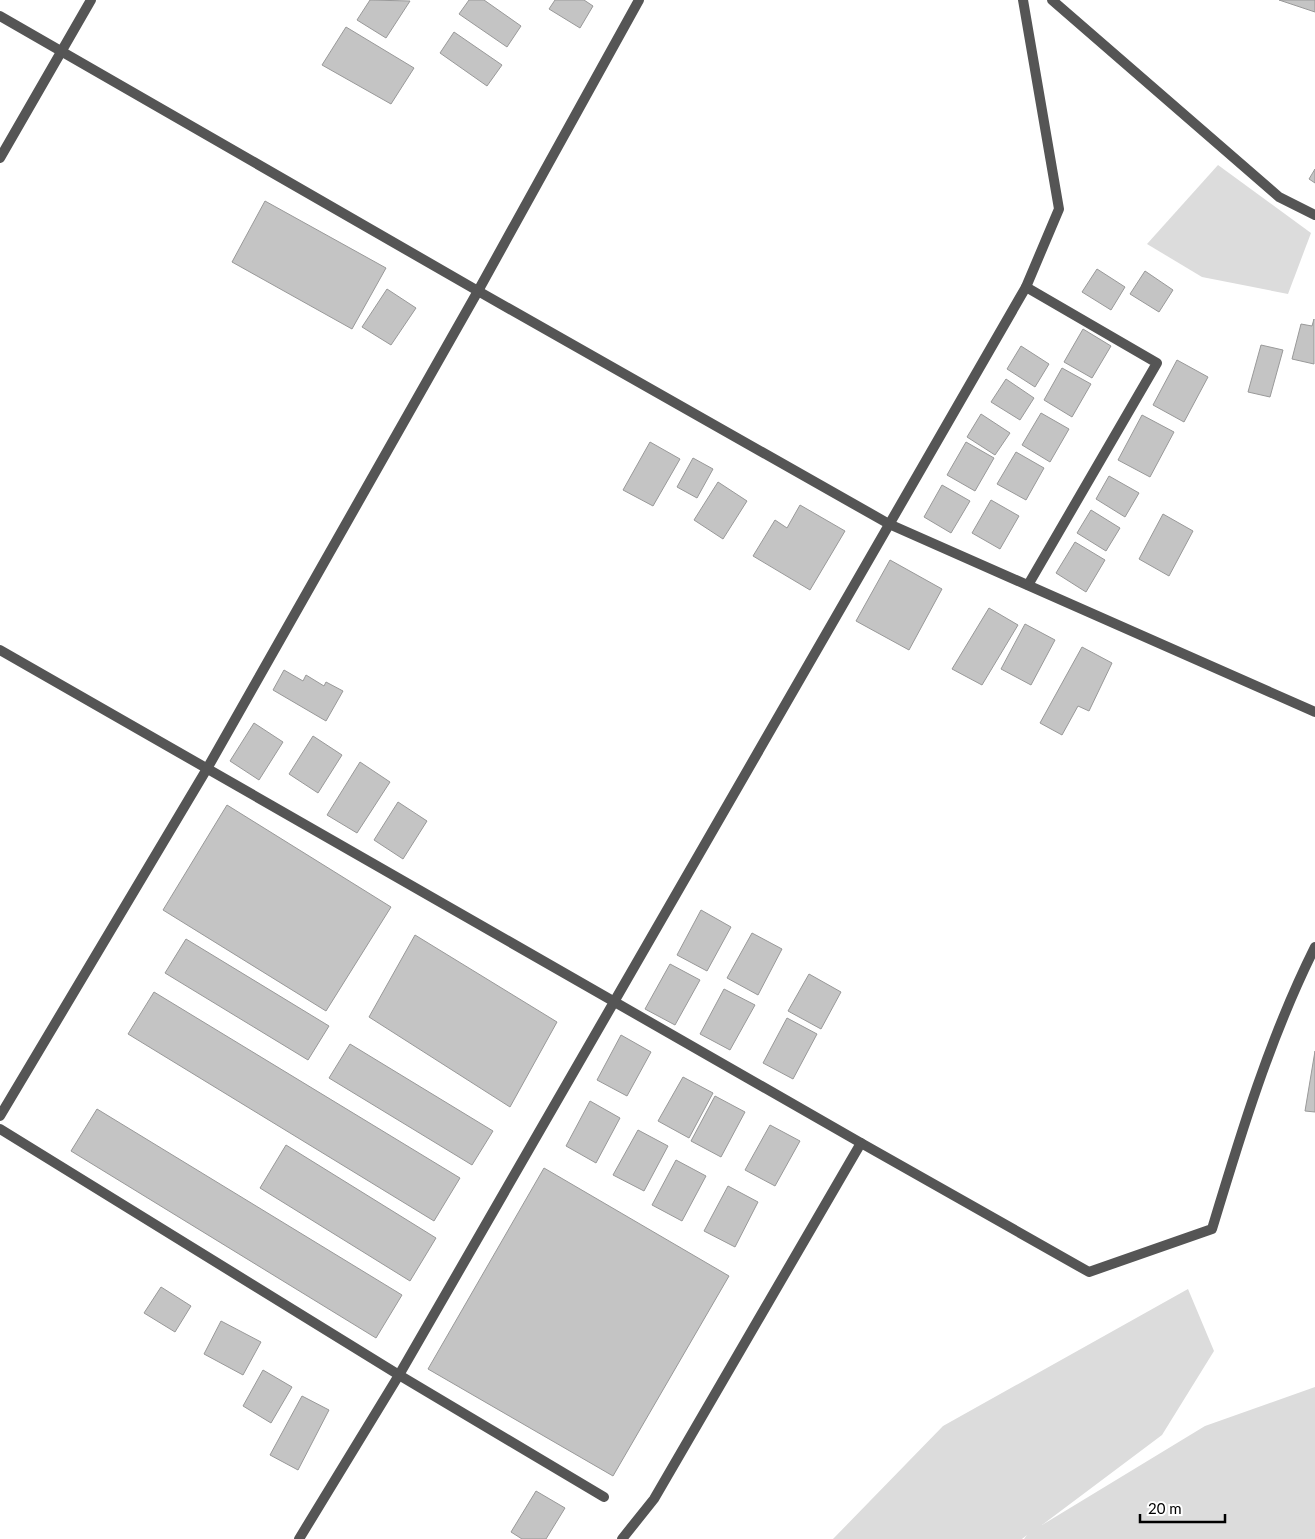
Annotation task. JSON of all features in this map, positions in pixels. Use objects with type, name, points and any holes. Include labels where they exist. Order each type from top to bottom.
[{"type":"street","points":[[0,158],[91,0]]},
{"type":"street","points":[[0,1116],[208,767],[478,290],[639,0]]},
{"type":"street","points":[[299,1539],[399,1375],[1026,287],[1059,209],[1023,0]]},
{"type":"street","points":[[1052,0],[1279,197],[1315,215]]},
{"type":"street","points":[[0,16],[889,524],[1315,712]]},
{"type":"street","points":[[1026,287],[1157,362],[1028,585]]},
{"type":"street","points":[[0,650],[208,767],[613,1003],[1090,1272],[1212,1229],[1247,1114],[1296,984],[1315,947]]},
{"type":"street","points":[[0,1130],[399,1375],[604,1497]]},
{"type":"street","points":[[622,1539],[654,1499],[861,1143]]},
{"type":"shaded area","points":[[1218,165],[1311,233],[1288,294],[1202,277],[1147,244]]},
{"type":"shaded area","points":[[1188,1289],[1214,1351],[1162,1435],[1042,1525],[1205,1426],[1315,1387],[1315,1539],[1024,1539],[1027,1535],[1022,1539],[833,1539],[943,1426]]},
{"type":"building","points":[[370,0],[410,1],[386,38],[357,20]]},
{"type":"building","points":[[469,0],[484,0],[521,26],[507,47],[459,14]]},
{"type":"building","points":[[555,0],[584,0],[593,6],[580,28],[549,9]]},
{"type":"building","points":[[1279,0],[1315,0],[1315,12]]},
{"type":"building","points":[[346,27],[414,68],[391,104],[322,65]]},
{"type":"building","points":[[454,32],[502,65],[487,86],[440,53]]},
{"type":"building","points":[[1315,169],[1315,183],[1309,179]]},
{"type":"building","points":[[265,201],[386,268],[352,329],[232,262]]},
{"type":"building","points":[[1097,269],[1125,287],[1111,310],[1082,292]]},
{"type":"building","points":[[1145,271],[1173,290],[1159,312],[1130,294]]},
{"type":"building","points":[[387,289],[416,308],[391,345],[362,327]]},
{"type":"building","points":[[1314,319],[1314,364],[1292,359],[1301,324],[1312,326]]},
{"type":"building","points":[[1083,329],[1111,346],[1092,378],[1064,362]]},
{"type":"building","points":[[1261,345],[1283,350],[1270,397],[1248,392]]},
{"type":"building","points":[[1021,346],[1049,364],[1035,387],[1007,369]]},
{"type":"building","points":[[1177,360],[1208,377],[1184,422],[1153,405]]},
{"type":"building","points":[[1062,368],[1091,384],[1072,417],[1044,400]]},
{"type":"building","points":[[1006,379],[1034,398],[1020,420],[991,402]]},
{"type":"building","points":[[1041,413],[1069,429],[1050,462],[1022,445]]},
{"type":"building","points":[[981,414],[1010,433],[995,455],[967,437]]},
{"type":"building","points":[[1142,415],[1174,432],[1150,477],[1118,460]]},
{"type":"building","points":[[650,442],[680,459],[653,506],[623,490]]},
{"type":"building","points":[[966,442],[994,458],[975,491],[947,475]]},
{"type":"building","points":[[1016,452],[1044,468],[1026,500],[997,484]]},
{"type":"building","points":[[693,458],[713,469],[697,498],[677,487]]},
{"type":"building","points":[[1109,476],[1139,493],[1125,517],[1096,499]]},
{"type":"building","points":[[718,482],[747,501],[723,539],[694,520]]},
{"type":"building","points":[[942,485],[970,501],[951,533],[924,517]]},
{"type":"building","points":[[991,500],[1019,516],[1000,549],[972,533]]},
{"type":"building","points":[[800,505],[845,531],[810,590],[753,556],[775,520],[787,528]]},
{"type":"building","points":[[1091,510],[1120,528],[1106,551],[1077,533]]},
{"type":"building","points":[[1163,514],[1193,531],[1169,576],[1139,559]]},
{"type":"building","points":[[1075,542],[1105,560],[1086,592],[1056,573]]},
{"type":"building","points":[[890,560],[942,589],[909,650],[856,621]]},
{"type":"building","points":[[989,608],[1018,625],[982,685],[952,669]]},
{"type":"building","points":[[1025,624],[1055,640],[1031,685],[1001,669]]},
{"type":"building","points":[[1082,647],[1112,663],[1089,711],[1078,706],[1062,735],[1040,723]]},
{"type":"building","points":[[284,670],[303,681],[306,675],[324,686],[326,682],[343,691],[326,721],[273,690]]},
{"type":"building","points":[[254,723],[283,742],[259,780],[230,761]]},
{"type":"building","points":[[313,736],[342,755],[318,793],[289,774]]},
{"type":"building","points":[[360,762],[390,782],[357,833],[327,815]]},
{"type":"building","points":[[398,802],[427,821],[403,859],[374,840]]},
{"type":"building","points":[[227,805],[391,907],[326,1011],[163,910]]},
{"type":"building","points":[[701,910],[731,927],[707,971],[677,955]]},
{"type":"building","points":[[752,933],[782,949],[758,995],[727,978]]},
{"type":"building","points":[[415,935],[557,1022],[510,1107],[369,1017]]},
{"type":"building","points":[[186,939],[329,1026],[308,1060],[165,973]]},
{"type":"building","points":[[670,964],[700,980],[675,1025],[645,1009]]},
{"type":"building","points":[[809,974],[841,992],[821,1029],[788,1011]]},
{"type":"building","points":[[724,989],[755,1005],[730,1050],[700,1034]]},
{"type":"building","points":[[154,992],[460,1178],[434,1221],[128,1034]]},
{"type":"building","points":[[787,1018],[817,1034],[793,1079],[763,1063]]},
{"type":"building","points":[[621,1035],[651,1052],[627,1096],[597,1080]]},
{"type":"building","points":[[350,1044],[493,1131],[472,1165],[329,1078]]},
{"type":"building","points":[[1315,1051],[1315,1112],[1305,1111]]},
{"type":"building","points":[[683,1077],[713,1093],[689,1138],[658,1121]]},
{"type":"building","points":[[715,1096],[745,1112],[721,1157],[691,1141]]},
{"type":"building","points":[[590,1101],[620,1118],[596,1163],[566,1146]]},
{"type":"building","points":[[97,1109],[402,1295],[376,1338],[71,1151]]},
{"type":"building","points":[[770,1125],[800,1141],[775,1186],[745,1170]]},
{"type":"building","points":[[638,1130],[668,1146],[644,1191],[613,1175]]},
{"type":"building","points":[[286,1145],[436,1238],[410,1281],[260,1188]]},
{"type":"building","points":[[676,1160],[706,1176],[682,1221],[652,1205]]},
{"type":"building","points":[[544,1168],[729,1276],[613,1476],[428,1369]]},
{"type":"building","points":[[728,1186],[758,1202],[735,1247],[704,1231]]},
{"type":"building","points":[[161,1287],[191,1306],[175,1332],[144,1313]]},
{"type":"building","points":[[221,1321],[261,1342],[243,1375],[204,1354]]},
{"type":"building","points":[[263,1370],[292,1387],[271,1423],[243,1406]]},
{"type":"building","points":[[302,1396],[329,1410],[298,1470],[270,1455]]},
{"type":"building","points":[[536,1491],[565,1508],[546,1539],[522,1539],[511,1532]]}]
